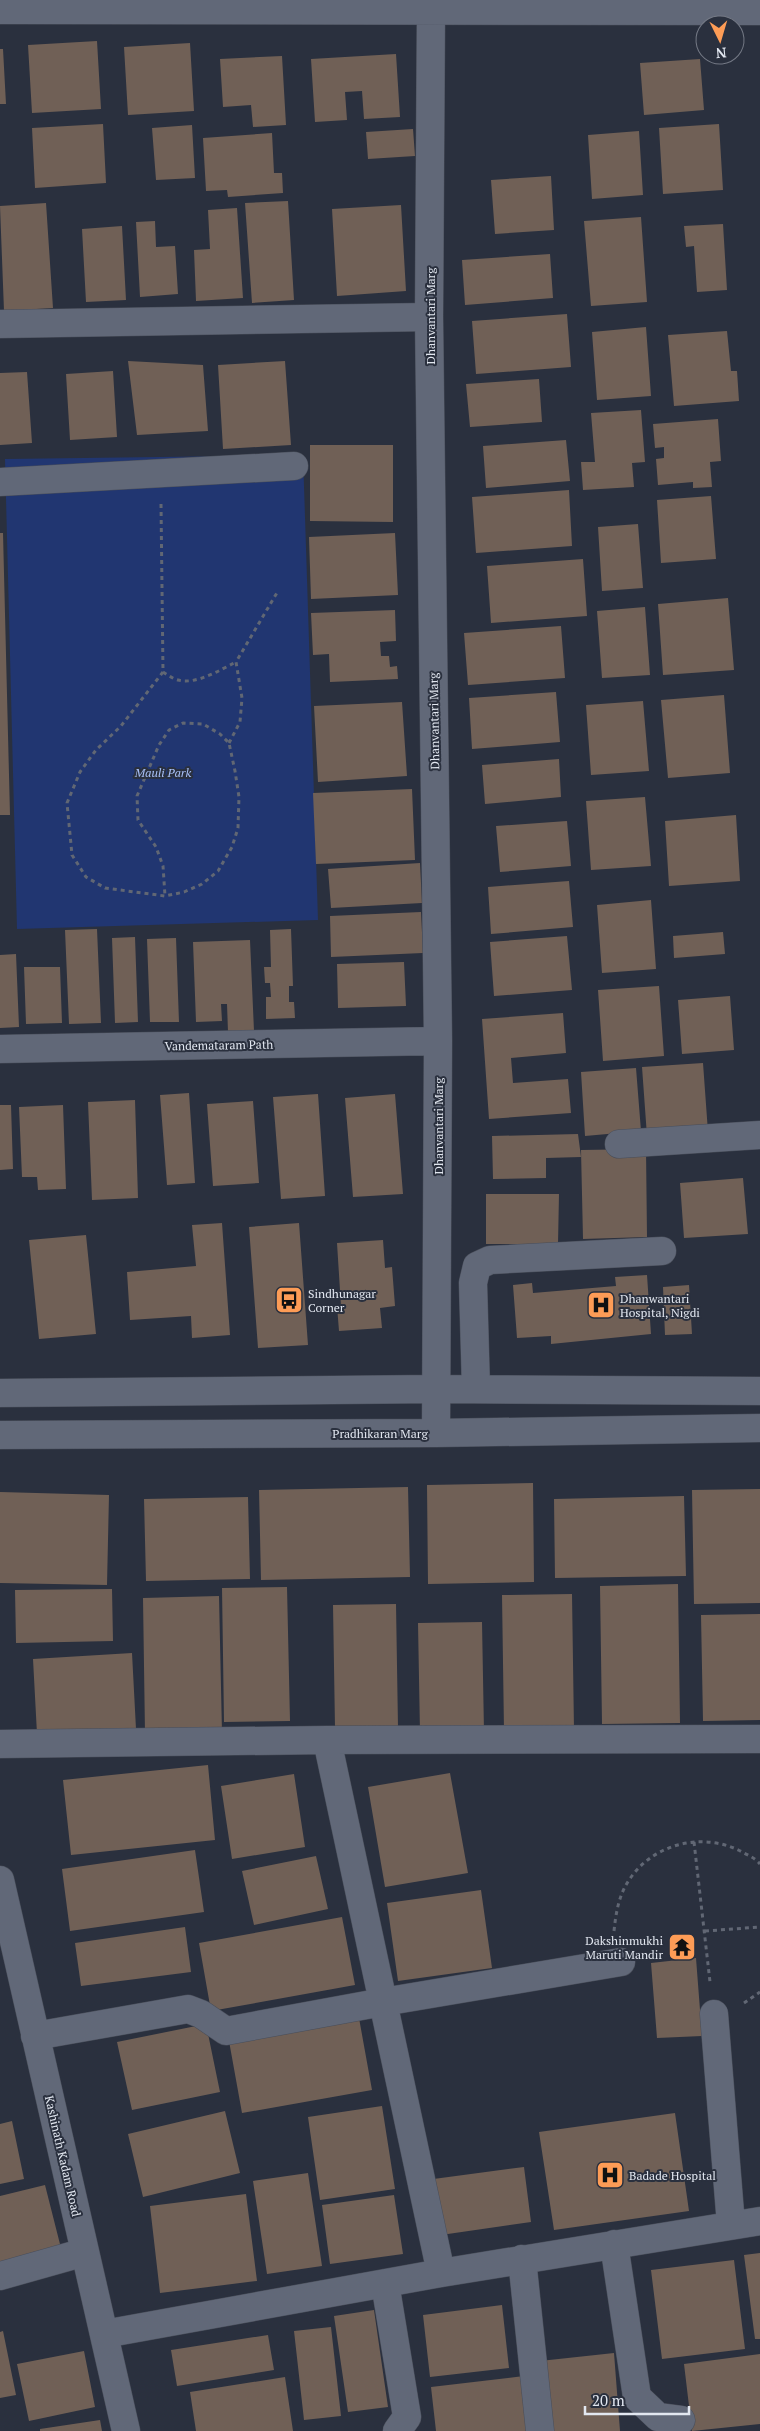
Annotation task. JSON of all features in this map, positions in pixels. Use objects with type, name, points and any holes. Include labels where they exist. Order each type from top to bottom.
[{"type":"street","points":[[0,10],[760,11]]},
{"type":"street","name":"Dhanvantari Marg","points":[[431,10],[429,317],[438,1041],[436,1433]]},
{"type":"street","points":[[0,324],[429,317]]},
{"type":"street","points":[[0,482],[294,466]]},
{"type":"street","name":"Vandemataram Path","points":[[0,1049],[438,1041]]},
{"type":"street","points":[[619,1144],[760,1135]]},
{"type":"street","points":[[476,1390],[473,1283],[477,1266],[490,1260],[662,1251]]},
{"type":"street","points":[[0,1393],[436,1389],[760,1391]]},
{"type":"street","name":"Pradhikaran Marg","points":[[0,1435],[436,1433],[760,1428]]},
{"type":"street","points":[[0,1744],[760,1738]]},
{"type":"street","points":[[327,1740],[441,2273]]},
{"type":"street","name":"Kashinath Kadam Road","points":[[2,1897],[126,2431]]},
{"type":"street","points":[[35,2036],[188,2009],[201,2014],[226,2031],[383,2002],[621,1962]]},
{"type":"street","points":[[714,2014],[731,2225]]},
{"type":"street","points":[[104,2334],[441,2273],[760,2220]]},
{"type":"street","points":[[614,2244],[637,2397],[658,2416],[681,2420]]},
{"type":"street","points":[[0,2276],[85,2252]]},
{"type":"street","points":[[522,2259],[540,2431]]},
{"type":"street","points":[[385,2283],[408,2417],[397,2431]]},
{"type":"path","points":[[160,473],[163,672],[121,726],[96,750],[80,772],[67,803],[72,855],[86,877],[105,888],[165,896],[184,892],[202,884],[218,871],[232,846],[238,828],[239,797],[228,743],[220,734],[203,724],[183,723],[169,730],[159,745],[137,796],[138,820],[156,847],[163,866],[165,896]]},
{"type":"path","points":[[163,672],[177,680],[188,680],[204,677],[236,662],[278,591]]},
{"type":"path","points":[[228,743],[240,722],[242,698],[236,662]]},
{"type":"path","points":[[621,1962],[614,1934],[617,1905],[629,1879],[649,1858],[674,1845],[703,1840],[732,1846],[760,1864]]},
{"type":"path","points":[[694,1842],[714,2014]]},
{"type":"path","points":[[705,1931],[760,1927]]},
{"type":"green space","name":"Mauli Park","points":[[303,455],[318,920],[17,929],[5,459]]},
{"type":"building","points":[[97,41],[101,109],[32,113],[28,45]]},
{"type":"building","points":[[190,43],[194,111],[128,115],[124,47]]},
{"type":"building","points":[[0,49],[3,49],[6,104],[0,104]]},
{"type":"building","points":[[396,54],[400,117],[364,119],[362,91],[345,92],[347,120],[315,122],[311,59]]},
{"type":"building","points":[[282,56],[286,125],[253,127],[251,105],[223,107],[220,59]]},
{"type":"building","points":[[695,59],[695,65],[700,65],[704,110],[644,115],[640,63]]},
{"type":"building","points":[[103,124],[106,183],[35,188],[32,128]]},
{"type":"building","points":[[719,124],[723,190],[663,194],[659,128]]},
{"type":"building","points":[[192,125],[195,178],[156,180],[152,128]]},
{"type":"building","points":[[413,129],[415,156],[368,159],[366,132]]},
{"type":"building","points":[[639,131],[643,195],[592,199],[588,135]]},
{"type":"building","points":[[272,133],[274,173],[282,173],[283,193],[228,197],[227,190],[206,191],[203,138]]},
{"type":"building","points":[[551,176],[554,230],[495,234],[491,180]]},
{"type":"building","points":[[288,201],[294,300],[252,303],[245,203]]},
{"type":"building","points":[[46,203],[53,308],[4,311],[0,206]]},
{"type":"building","points":[[401,205],[406,291],[337,296],[332,209]]},
{"type":"building","points":[[237,208],[243,298],[196,301],[194,250],[210,249],[208,210]]},
{"type":"building","points":[[641,217],[647,302],[591,306],[584,221]]},
{"type":"building","points":[[155,221],[156,247],[175,246],[178,294],[140,297],[136,222]]},
{"type":"building","points":[[723,224],[727,290],[697,292],[694,246],[686,247],[684,226]]},
{"type":"building","points":[[122,226],[126,300],[86,302],[82,229]]},
{"type":"building","points":[[550,254],[553,298],[465,305],[462,260]]},
{"type":"building","points":[[567,314],[571,367],[476,374],[472,321]]},
{"type":"building","points":[[646,327],[651,396],[597,400],[592,332]]},
{"type":"building","points":[[727,331],[731,371],[737,371],[739,401],[674,406],[668,335]]},
{"type":"building","points":[[128,361],[203,365],[208,431],[137,435]]},
{"type":"building","points":[[285,361],[291,445],[223,449],[218,365]]},
{"type":"building","points":[[113,371],[117,437],[70,440],[66,374]]},
{"type":"building","points":[[27,372],[32,443],[0,445],[0,373]]},
{"type":"building","points":[[539,379],[542,422],[470,427],[466,384]]},
{"type":"building","points":[[641,410],[645,462],[632,463],[634,487],[583,490],[581,462],[595,462],[591,413]]},
{"type":"building","points":[[718,419],[721,461],[710,462],[712,487],[693,488],[693,482],[658,485],[656,459],[664,458],[664,447],[655,448],[653,424]]},
{"type":"building","points":[[566,440],[570,481],[486,488],[483,446]]},
{"type":"building","points":[[310,445],[393,445],[393,522],[310,521]]},
{"type":"building","points":[[569,490],[572,546],[476,553],[472,497]]},
{"type":"building","points":[[711,496],[716,559],[661,563],[657,500]]},
{"type":"building","points":[[638,524],[643,588],[602,591],[598,527]]},
{"type":"building","points":[[0,533],[3,533],[10,815],[0,815]]},
{"type":"building","points":[[395,533],[398,595],[311,599],[309,537]]},
{"type":"building","points":[[583,559],[587,616],[491,623],[487,566]]},
{"type":"building","points":[[728,598],[734,670],[663,675],[658,604]]},
{"type":"building","points":[[645,607],[650,675],[602,678],[597,611]]},
{"type":"building","points":[[395,610],[396,641],[380,642],[381,656],[389,656],[390,667],[397,666],[398,679],[330,682],[329,654],[313,655],[311,613]]},
{"type":"building","points":[[561,626],[565,678],[468,685],[464,633]]},
{"type":"building","points":[[556,692],[560,742],[472,749],[469,698]]},
{"type":"building","points":[[724,695],[730,773],[668,778],[661,700]]},
{"type":"building","points":[[643,701],[649,771],[591,775],[586,705]]},
{"type":"building","points":[[402,702],[407,776],[318,782],[314,706]]},
{"type":"building","points":[[559,759],[561,797],[485,804],[482,765]]},
{"type":"building","points":[[412,789],[415,860],[316,864],[313,793]]},
{"type":"building","points":[[645,797],[651,866],[591,870],[586,801]]},
{"type":"building","points":[[736,815],[740,881],[669,886],[665,821]]},
{"type":"building","points":[[567,821],[571,866],[500,872],[496,826]]},
{"type":"building","points":[[420,863],[422,903],[331,908],[328,869]]},
{"type":"building","points":[[569,881],[573,927],[491,934],[488,887]]},
{"type":"building","points":[[651,900],[656,969],[602,973],[597,905]]},
{"type":"building","points":[[421,912],[423,953],[331,957],[330,916]]},
{"type":"building","points":[[97,929],[101,1023],[69,1024],[65,930]]},
{"type":"building","points":[[291,929],[293,986],[289,986],[289,1002],[294,1002],[295,1018],[266,1019],[266,997],[271,997],[270,983],[265,983],[264,967],[271,967],[270,930]]},
{"type":"building","points":[[723,932],[725,954],[674,958],[673,936]]},
{"type":"building","points":[[567,936],[572,990],[494,996],[490,942]]},
{"type":"building","points":[[135,937],[138,1022],[115,1023],[112,938]]},
{"type":"building","points":[[176,938],[179,1022],[150,1022],[147,939]]},
{"type":"building","points":[[250,940],[254,1031],[228,1032],[227,1004],[221,1004],[222,1021],[196,1022],[193,942]]},
{"type":"building","points":[[16,954],[19,1027],[0,1028],[0,955]]},
{"type":"building","points":[[404,962],[406,1006],[338,1008],[337,964]]},
{"type":"building","points":[[24,967],[60,967],[62,1023],[26,1024]]},
{"type":"building","points":[[659,986],[664,1056],[603,1061],[598,990]]},
{"type":"building","points":[[730,996],[734,1050],[682,1054],[678,1000]]},
{"type":"building","points":[[563,1013],[566,1053],[511,1058],[513,1083],[568,1079],[571,1113],[489,1119],[482,1019]]},
{"type":"building","points":[[703,1063],[708,1132],[647,1136],[642,1067]]},
{"type":"building","points":[[636,1068],[641,1131],[585,1136],[581,1072]]},
{"type":"building","points":[[189,1093],[195,1183],[167,1185],[160,1095]]},
{"type":"building","points":[[318,1094],[325,1196],[281,1199],[273,1097]]},
{"type":"building","points":[[395,1094],[403,1194],[353,1197],[345,1098]]},
{"type":"building","points":[[135,1100],[138,1198],[92,1200],[88,1102]]},
{"type":"building","points":[[253,1101],[259,1183],[213,1186],[207,1104]]},
{"type":"building","points":[[0,1105],[11,1105],[13,1169],[0,1170]]},
{"type":"building","points":[[63,1105],[66,1189],[38,1190],[37,1177],[22,1177],[19,1107]]},
{"type":"building","points":[[578,1134],[581,1157],[546,1158],[546,1178],[493,1179],[492,1136]]},
{"type":"building","points":[[646,1149],[647,1237],[583,1239],[581,1150]]},
{"type":"building","points":[[743,1178],[748,1234],[684,1238],[680,1183]]},
{"type":"building","points":[[486,1194],[559,1194],[558,1244],[486,1244]]},
{"type":"building","points":[[222,1223],[230,1335],[192,1338],[191,1316],[130,1320],[127,1272],[196,1266],[192,1225]]},
{"type":"building","points":[[299,1223],[308,1345],[258,1348],[249,1227]]},
{"type":"building","points":[[86,1235],[96,1334],[39,1339],[29,1240]]},
{"type":"building","points":[[383,1240],[385,1268],[392,1267],[395,1306],[380,1308],[382,1328],[339,1331],[337,1306],[341,1306],[337,1243]]},
{"type":"building","points":[[647,1275],[651,1334],[551,1344],[551,1336],[517,1338],[513,1285],[532,1283],[533,1293],[616,1286],[615,1277]]},
{"type":"building","points":[[689,1285],[692,1334],[665,1335],[663,1287]]},
{"type":"building","points":[[533,1483],[534,1582],[428,1584],[427,1485]]},
{"type":"building","points":[[408,1487],[410,1577],[261,1580],[259,1490]]},
{"type":"building","points":[[760,1489],[760,1603],[694,1604],[692,1490]]},
{"type":"building","points":[[0,1492],[109,1495],[107,1585],[0,1583]]},
{"type":"building","points":[[684,1496],[686,1576],[555,1578],[554,1499]]},
{"type":"building","points":[[248,1497],[250,1579],[146,1581],[144,1499]]},
{"type":"building","points":[[678,1584],[680,1723],[602,1724],[600,1586]]},
{"type":"building","points":[[287,1587],[290,1721],[224,1722],[222,1588]]},
{"type":"building","points":[[112,1589],[113,1641],[16,1643],[15,1590]]},
{"type":"building","points":[[572,1594],[574,1730],[504,1731],[502,1595]]},
{"type":"building","points":[[219,1596],[222,1733],[145,1734],[143,1598]]},
{"type":"building","points":[[396,1604],[398,1727],[335,1728],[333,1605]]},
{"type":"building","points":[[760,1614],[760,1720],[703,1721],[701,1615]]},
{"type":"building","points":[[482,1622],[484,1732],[420,1733],[418,1623]]},
{"type":"building","points":[[132,1653],[136,1729],[37,1734],[33,1659]]},
{"type":"building","points":[[208,1765],[215,1840],[71,1855],[63,1780]]},
{"type":"building","points":[[450,1773],[468,1873],[385,1887],[368,1787]]},
{"type":"building","points":[[294,1774],[305,1847],[232,1859],[221,1786]]},
{"type":"building","points":[[195,1850],[204,1912],[70,1931],[62,1869]]},
{"type":"building","points":[[316,1856],[328,1909],[254,1925],[242,1871]]},
{"type":"building","points":[[481,1890],[492,1968],[398,1981],[387,1903]]},
{"type":"building","points":[[342,1917],[355,1985],[211,2011],[199,1943]]},
{"type":"building","points":[[185,1927],[191,1972],[81,1986],[75,1943]]},
{"type":"building","points":[[696,1958],[702,2036],[657,2038],[651,1963]]},
{"type":"building","points":[[359,2018],[372,2090],[242,2113],[229,2041]]},
{"type":"building","points":[[206,2024],[220,2092],[132,2110],[117,2042]]},
{"type":"building","points":[[382,2106],[395,2189],[320,2200],[308,2117]]},
{"type":"building","points":[[225,2111],[240,2173],[143,2197],[128,2134]]},
{"type":"building","points":[[675,2113],[689,2211],[554,2230],[539,2132]]},
{"type":"building","points":[[12,2121],[24,2179],[0,2184],[0,2124]]},
{"type":"building","points":[[524,2167],[531,2222],[434,2236],[426,2180]]},
{"type":"building","points":[[308,2173],[322,2266],[267,2274],[253,2181]]},
{"type":"building","points":[[45,2185],[62,2252],[0,2268],[0,2196]]},
{"type":"building","points":[[246,2194],[257,2281],[160,2293],[150,2206]]},
{"type":"building","points":[[394,2195],[403,2254],[330,2264],[322,2205]]},
{"type":"building","points":[[760,2253],[760,2339],[755,2339],[744,2255]]},
{"type":"building","points":[[734,2260],[745,2349],[662,2359],[651,2270]]},
{"type":"building","points":[[502,2305],[509,2368],[430,2377],[423,2315]]},
{"type":"building","points":[[374,2310],[388,2407],[348,2412],[334,2316]]},
{"type":"building","points":[[331,2327],[341,2416],[304,2420],[294,2331]]},
{"type":"building","points":[[3,2331],[16,2395],[0,2398],[0,2332]]},
{"type":"building","points":[[268,2335],[274,2370],[177,2386],[171,2350]]},
{"type":"building","points":[[84,2351],[95,2407],[29,2421],[17,2364]]},
{"type":"building","points":[[614,2353],[620,2431],[548,2431],[540,2361]]},
{"type":"building","points":[[760,2354],[760,2424],[692,2431],[684,2364]]},
{"type":"building","points":[[524,2376],[530,2431],[436,2431],[431,2387]]},
{"type":"building","points":[[285,2377],[293,2431],[196,2431],[190,2392]]},
{"type":"building","points":[[100,2420],[102,2431],[40,2431],[40,2429]]},
{"type":"place","name":"Sindhunagar Corner","points":[[289,1300]]},
{"type":"place","name":"Dhanwantari Hospital, Nigdi","points":[[601,1305]]},
{"type":"place","name":"Dakshinmukhi Maruti Mandir","points":[[682,1947]]},
{"type":"place","name":"Badade Hospital","points":[[610,2175]]}]
